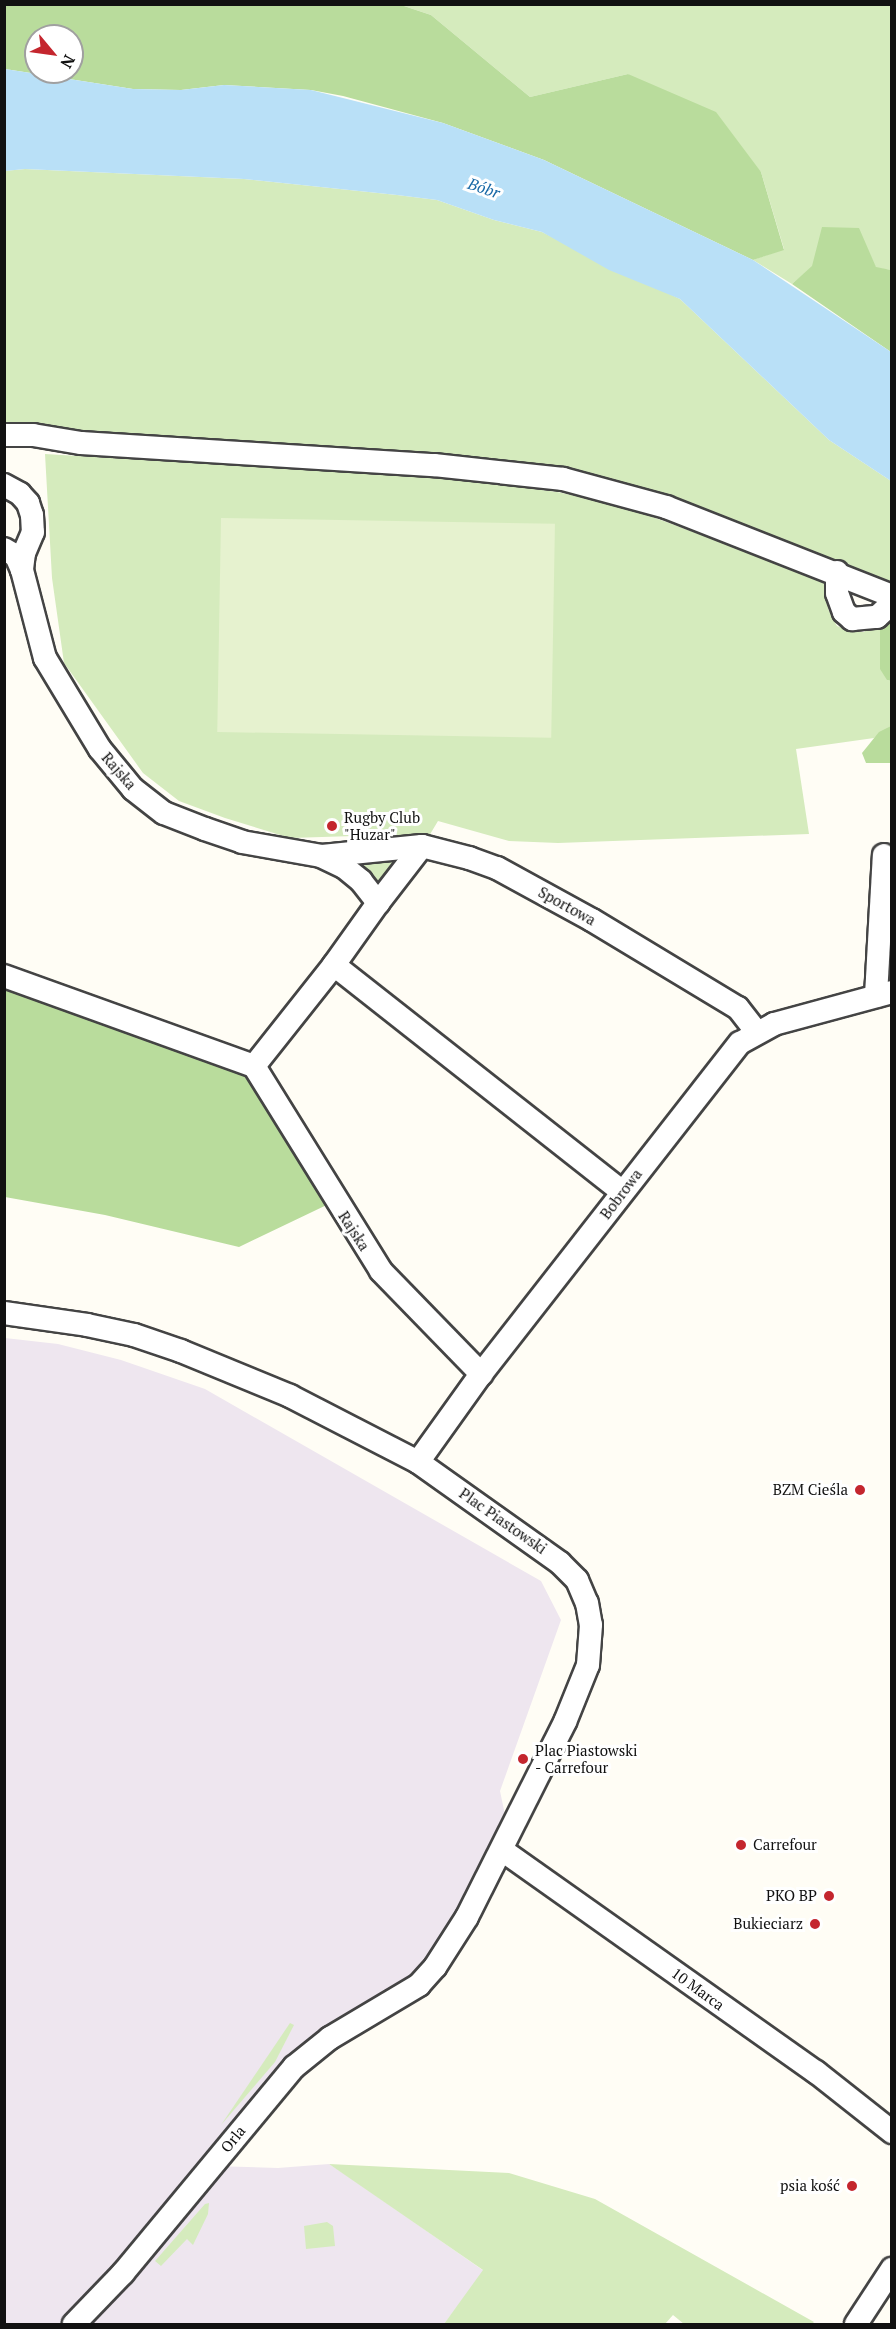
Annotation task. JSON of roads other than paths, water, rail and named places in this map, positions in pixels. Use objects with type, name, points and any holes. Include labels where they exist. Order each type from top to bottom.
[{"type":"street","points":[[4,435],[33,435],[81,443],[434,465],[563,479],[666,507],[837,572],[891,596]]},
{"type":"street","name":"Rajska","points":[[4,485],[20,494],[28,504],[32,515],[33,532],[24,553],[22,570]]},
{"type":"street","name":"Rajska","points":[[4,549],[16,555],[22,570],[45,658],[100,749],[134,789],[164,813],[205,829],[242,842],[321,856],[344,867],[361,881],[378,903]]},
{"type":"street","points":[[837,572],[837,592],[844,612],[852,619],[877,617],[891,603]]},
{"type":"street","points":[[4,976],[254,1066],[334,965],[422,846]]},
{"type":"street","name":"Rajska","points":[[321,856],[422,846]]},
{"type":"street","name":"Sportowa","points":[[422,846],[469,858],[496,868],[592,920],[738,1008],[757,1032]]},
{"type":"street","name":"Bobrowa","points":[[418,1462],[481,1374],[740,1043],[774,1024],[884,994],[884,855]]},
{"type":"street","points":[[334,965],[622,1192]]},
{"type":"street","name":"Rajska","points":[[254,1066],[381,1272],[481,1374]]},
{"type":"street","name":"Plac Piastowski","points":[[4,1313],[54,1318],[134,1335],[181,1351],[290,1396],[418,1462],[560,1563],[577,1580],[587,1604],[592,1644],[581,1686],[502,1850],[450,1945],[419,1985]]},
{"type":"street","name":"10 Marca","points":[[502,1850],[816,2072],[891,2132]]},
{"type":"street","name":"Orla","points":[[74,2325],[123,2273],[294,2067],[330,2038],[419,1985]]},
{"type":"street","points":[[856,2325],[891,2269]]},
{"type":"water","name":"Bóbr","points":[[5,69],[24,72],[24,84],[84,84],[84,81],[133,89],[181,90],[224,85],[311,90],[443,123],[544,160],[753,260],[891,352],[891,481],[829,440],[680,299],[609,270],[542,232],[494,220],[437,200],[397,195],[244,179],[25,169],[5,171]]},
{"type":"place","name":"Rugby Club \"Huzar\"","points":[[332,826]]},
{"type":"place","name":"BZM Cieśla","points":[[860,1490]]},
{"type":"place","name":"Plac Piastowski - Carrefour","points":[[523,1759]]},
{"type":"place","name":"Carrefour","points":[[741,1845]]},
{"type":"place","name":"PKO BP","points":[[829,1896]]},
{"type":"place","name":"Bukieciarz","points":[[815,1924]]},
{"type":"place","name":"psia kość","points":[[852,2186]]}]
